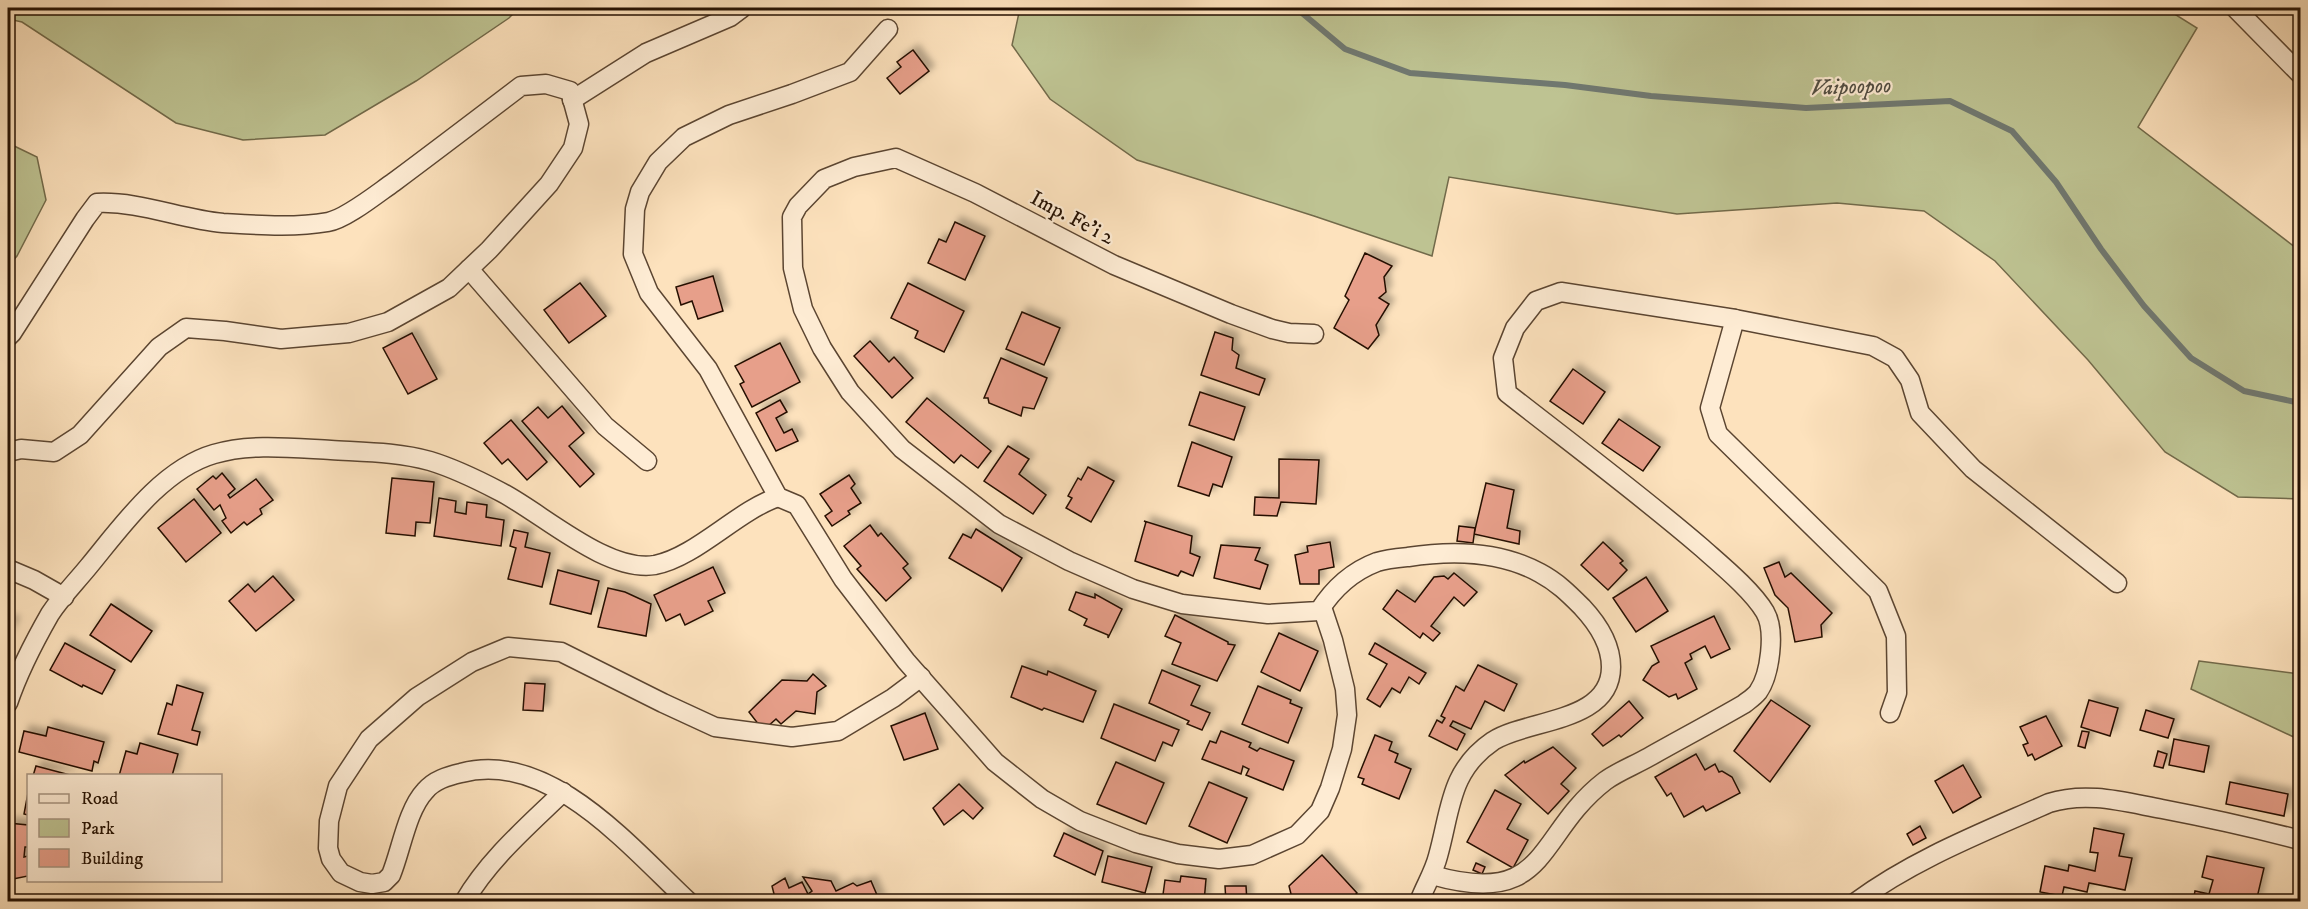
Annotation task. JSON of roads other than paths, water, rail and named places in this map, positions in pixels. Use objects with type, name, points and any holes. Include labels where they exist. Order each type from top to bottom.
[{"type":"street","points":[[572,100],[646,53],[730,18],[742,8]]},
{"type":"street","points":[[2235,8],[2301,74]]},
{"type":"street","points":[[888,29],[850,72],[729,115],[684,137],[658,162],[640,192],[635,209],[633,255],[648,293],[708,369],[778,497],[797,505],[843,579],[921,677],[995,762],[1042,800],[1071,816],[1128,841],[1178,854],[1219,859],[1244,857],[1297,835],[1320,811],[1330,788],[1341,749],[1347,715],[1347,698],[1333,640],[1322,607],[1334,589],[1355,574],[1377,562],[1436,552],[1478,554],[1510,560],[1541,573],[1562,587],[1595,622],[1606,644],[1611,668],[1605,691],[1594,703],[1580,711],[1495,740],[1470,762],[1453,790],[1432,875],[1419,902]]},
{"type":"street","points":[[8,337],[97,203],[114,202],[177,216],[258,226],[330,222],[366,202],[522,86],[546,84],[570,91],[579,124],[573,148],[549,184],[449,288],[388,322],[349,333],[281,339],[225,330],[186,328],[159,347],[80,435],[54,452],[21,449],[8,452]]},
{"type":"street","name":"Imp. Fe'i 2","points":[[1314,334],[1297,334],[1272,329],[1114,265],[975,193],[896,158],[854,167],[824,179],[798,206],[792,217],[793,268],[803,309],[822,348],[850,392],[902,449],[999,524],[1069,561],[1133,589],[1182,604],[1268,614],[1319,611],[1322,607]]},
{"type":"street","points":[[469,269],[605,426],[647,461]]},
{"type":"street","points":[[1432,875],[1454,884],[1491,891],[1505,888],[1521,880],[1534,870],[1575,813],[1605,781],[1744,704],[1757,693],[1769,662],[1770,628],[1766,612],[1734,576],[1668,519],[1506,393],[1503,358],[1515,328],[1536,302],[1561,292],[1735,319],[1873,346],[1895,358],[1910,380],[1920,413],[1973,469],[2117,582]]},
{"type":"street","points":[[1735,319],[1710,408],[1718,434],[1878,591],[1896,636],[1897,693],[1890,713]]},
{"type":"street","points":[[8,703],[41,630],[64,597],[142,503],[177,471],[213,454],[253,448],[394,454],[431,461],[501,492],[593,550],[625,563],[654,565],[686,552],[762,503],[778,497]]},
{"type":"street","points":[[8,569],[64,597]]},
{"type":"street","points":[[689,902],[587,808],[563,792],[534,778],[507,771],[473,769],[435,782],[424,792],[415,808],[392,875],[384,882],[372,884],[360,882],[341,873],[330,859],[329,821],[338,786],[369,739],[417,697],[472,662],[508,647],[561,652],[715,727],[792,737],[838,731],[893,698],[921,677]]},
{"type":"street","points":[[464,902],[475,883],[501,853],[563,792]]},
{"type":"street","points":[[1856,902],[1870,891],[1946,849],[2049,803],[2066,798],[2101,798],[2238,824],[2301,840]]},
{"type":"waterway","name":"Vaipoopoo","points":[[1296,8],[1345,49],[1410,73],[1806,108],[1950,101],[2012,131],[2056,182],[2101,249],[2144,306],[2191,358],[2244,391],[2300,403]]}]
